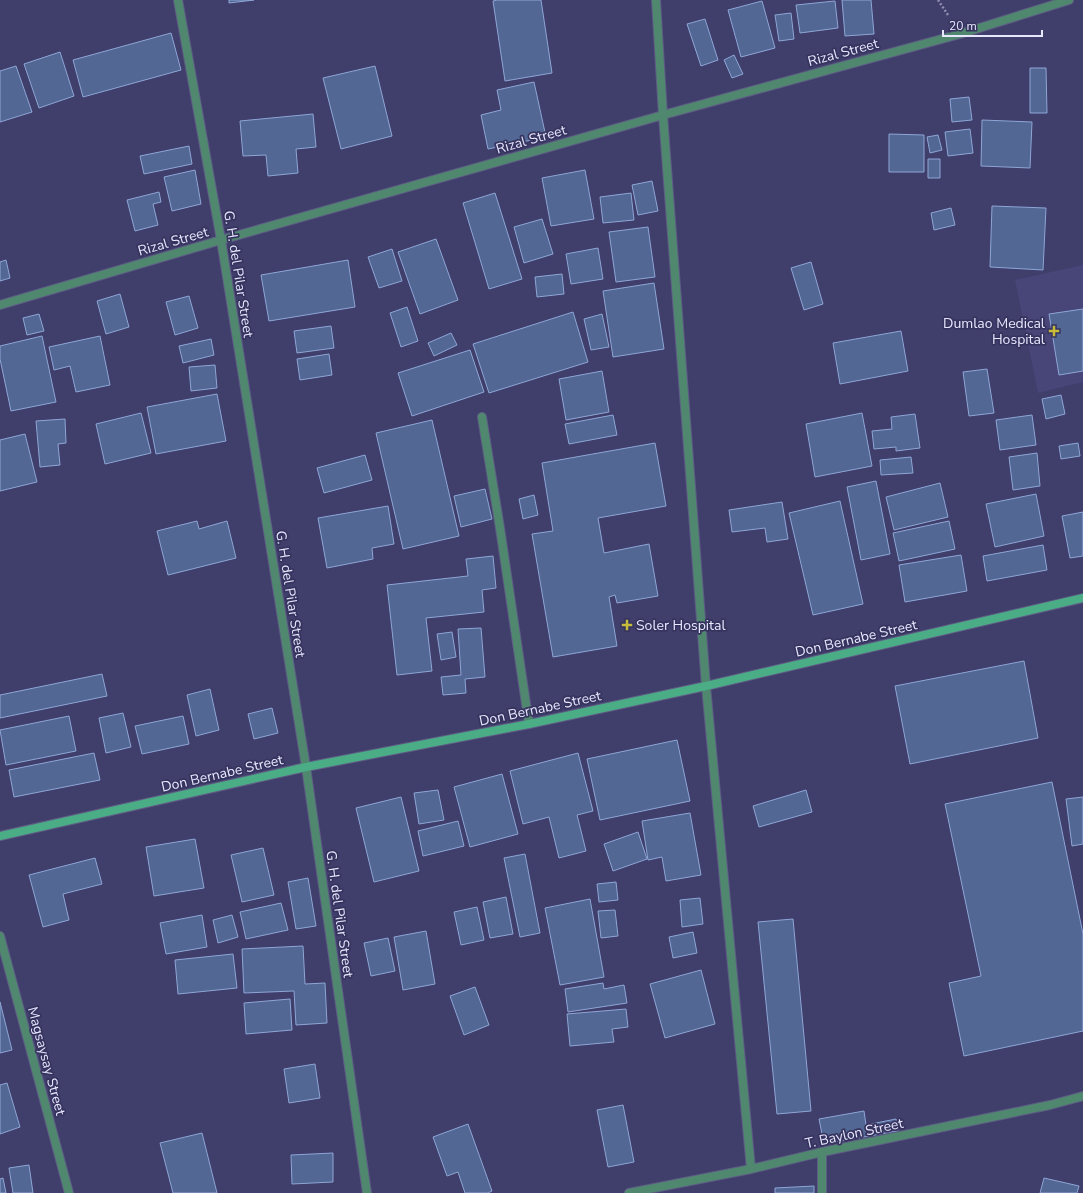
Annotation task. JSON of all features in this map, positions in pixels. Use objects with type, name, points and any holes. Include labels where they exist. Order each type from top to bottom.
[{"type":"main road","name":"Don Bernabe Street","points":[[0,836],[306,767],[529,724],[706,686],[1083,598]]},
{"type":"street","name":"G. H. del Pilar Street","points":[[178,0],[221,240],[306,767],[368,1193]]},
{"type":"street","points":[[656,0],[663,115],[706,686],[751,1169]]},
{"type":"street","name":"Rizal Street","points":[[0,305],[221,240],[663,115],[960,34],[1069,0]]},
{"type":"street","points":[[482,417],[529,724]]},
{"type":"street","name":"Magsaysay Street","points":[[0,936],[69,1193]]},
{"type":"street","name":"T. Baylon Street","points":[[629,1193],[751,1169],[822,1152],[1083,1096]]},
{"type":"street","points":[[822,1152],[822,1193]]},
{"type":"shaded area","name":"Dumlao Medical Hospital","points":[[1083,265],[1083,382],[1038,393],[1015,280]]},
{"type":"building","points":[[229,0],[254,0],[229,3]]},
{"type":"building","points":[[541,0],[552,73],[505,81],[493,1]]},
{"type":"building","points":[[842,0],[871,0],[874,34],[845,36]]},
{"type":"building","points":[[762,1],[775,48],[741,57],[728,10]]},
{"type":"building","points":[[835,1],[838,28],[800,33],[796,5]]},
{"type":"building","points":[[791,13],[794,39],[779,41],[775,15]]},
{"type":"building","points":[[705,19],[718,60],[701,66],[687,24]]},
{"type":"building","points":[[171,33],[181,70],[83,97],[73,60]]},
{"type":"building","points":[[60,52],[74,96],[39,108],[24,64]]},
{"type":"building","points":[[734,55],[743,74],[732,78],[724,60]]},
{"type":"building","points":[[16,66],[32,112],[0,122],[0,71]]},
{"type":"building","points":[[375,66],[392,136],[341,149],[323,78]]},
{"type":"building","points":[[1030,68],[1046,68],[1047,113],[1030,113]]},
{"type":"building","points":[[534,82],[546,137],[488,149],[481,115],[501,110],[497,90]]},
{"type":"building","points":[[969,97],[972,120],[952,122],[950,99]]},
{"type":"building","points":[[313,114],[316,147],[296,149],[298,173],[268,176],[266,155],[243,156],[240,121]]},
{"type":"building","points":[[982,120],[1032,122],[1030,168],[981,166]]},
{"type":"building","points":[[970,129],[973,153],[948,156],[945,132]]},
{"type":"building","points":[[889,134],[924,135],[924,172],[889,172]]},
{"type":"building","points":[[938,135],[942,150],[930,153],[927,137]]},
{"type":"building","points":[[189,146],[192,164],[144,174],[140,156]]},
{"type":"building","points":[[928,159],[940,159],[940,178],[928,178]]},
{"type":"building","points":[[195,170],[201,204],[172,211],[164,177]]},
{"type":"building","points":[[585,170],[594,219],[551,226],[542,178]]},
{"type":"building","points":[[652,181],[658,211],[638,215],[632,185]]},
{"type":"building","points":[[159,192],[161,202],[153,204],[158,225],[135,231],[127,200]]},
{"type":"building","points":[[495,193],[522,279],[489,289],[463,203]]},
{"type":"building","points":[[631,193],[634,220],[603,223],[600,197]]},
{"type":"building","points":[[992,206],[1046,208],[1043,270],[990,267]]},
{"type":"building","points":[[951,208],[955,225],[934,230],[931,213]]},
{"type":"building","points":[[542,219],[553,254],[524,263],[514,227]]},
{"type":"building","points":[[648,227],[655,277],[616,282],[609,232]]},
{"type":"building","points":[[436,239],[458,300],[420,314],[398,252]]},
{"type":"building","points":[[598,248],[603,279],[571,284],[566,254]]},
{"type":"building","points":[[392,249],[402,281],[379,288],[368,257]]},
{"type":"building","points":[[6,260],[10,278],[0,281],[0,262]]},
{"type":"building","points":[[348,260],[355,307],[269,321],[261,275]]},
{"type":"building","points":[[811,262],[823,304],[804,310],[791,268]]},
{"type":"building","points":[[562,274],[564,294],[537,297],[535,277]]},
{"type":"building","points":[[654,283],[664,349],[613,357],[603,291]]},
{"type":"building","points":[[120,294],[129,327],[106,334],[97,301]]},
{"type":"building","points":[[189,296],[198,328],[175,335],[166,302]]},
{"type":"building","points":[[407,307],[418,341],[401,347],[390,313]]},
{"type":"building","points":[[1083,309],[1083,371],[1059,375],[1049,314]]},
{"type":"building","points":[[573,312],[588,362],[489,393],[473,344]]},
{"type":"building","points":[[39,314],[44,331],[27,335],[23,318]]},
{"type":"building","points":[[602,314],[609,347],[591,350],[584,319]]},
{"type":"building","points":[[331,326],[334,348],[297,353],[294,331]]},
{"type":"building","points":[[901,331],[908,371],[840,384],[833,343]]},
{"type":"building","points":[[451,333],[457,345],[434,356],[428,343]]},
{"type":"building","points":[[42,336],[56,402],[11,411],[0,359],[0,346]]},
{"type":"building","points":[[100,336],[110,385],[76,392],[70,366],[54,370],[49,347]]},
{"type":"building","points":[[211,339],[214,355],[183,363],[179,346]]},
{"type":"building","points":[[470,350],[484,392],[412,416],[398,373]]},
{"type":"building","points":[[329,354],[332,375],[300,380],[297,359]]},
{"type":"building","points":[[215,365],[217,388],[191,391],[189,367]]},
{"type":"building","points":[[987,369],[994,413],[969,416],[963,372]]},
{"type":"building","points":[[602,371],[609,412],[566,420],[559,379]]},
{"type":"building","points":[[217,394],[226,441],[156,454],[147,407]]},
{"type":"building","points":[[1061,395],[1065,414],[1046,419],[1042,399]]},
{"type":"building","points":[[141,413],[151,453],[105,464],[96,424]]},
{"type":"building","points":[[862,413],[872,466],[815,477],[806,424]]},
{"type":"building","points":[[915,414],[920,448],[896,451],[896,447],[874,449],[872,431],[892,429],[891,417]]},
{"type":"building","points":[[613,415],[617,435],[569,444],[565,424]]},
{"type":"building","points":[[1032,415],[1036,445],[1000,450],[996,420]]},
{"type":"building","points":[[65,419],[66,443],[58,444],[60,465],[40,467],[36,421]]},
{"type":"building","points":[[432,420],[459,536],[403,549],[376,433]]},
{"type":"building","points":[[25,434],[37,482],[0,491],[0,440]]},
{"type":"building","points":[[655,443],[666,506],[598,518],[604,553],[649,544],[658,596],[617,603],[615,595],[609,597],[617,646],[553,657],[532,534],[553,531],[542,463]]},
{"type":"building","points":[[1078,443],[1080,456],[1061,459],[1059,446]]},
{"type":"building","points":[[1037,453],[1040,486],[1013,490],[1009,457]]},
{"type":"building","points":[[365,455],[372,480],[324,493],[317,468]]},
{"type":"building","points":[[911,457],[913,473],[881,475],[880,460]]},
{"type":"building","points":[[876,481],[890,554],[861,560],[847,487]]},
{"type":"building","points":[[940,483],[948,517],[894,530],[886,497]]},
{"type":"building","points":[[485,489],[492,519],[461,527],[454,496]]},
{"type":"building","points":[[1036,494],[1044,536],[995,547],[986,504]]},
{"type":"building","points":[[534,495],[538,515],[523,519],[519,499]]},
{"type":"building","points":[[840,501],[863,604],[813,615],[789,513]]},
{"type":"building","points":[[782,502],[788,539],[767,542],[765,528],[732,532],[729,510]]},
{"type":"building","points":[[388,506],[394,544],[372,548],[373,559],[327,568],[318,518]]},
{"type":"building","points":[[1083,512],[1083,556],[1070,558],[1062,516]]},
{"type":"building","points":[[197,521],[199,529],[227,521],[236,558],[168,575],[157,531]]},
{"type":"building","points":[[949,521],[955,549],[899,561],[893,533]]},
{"type":"building","points":[[1043,545],[1047,570],[987,581],[983,556]]},
{"type":"building","points":[[961,555],[967,591],[905,602],[899,565]]},
{"type":"building","points":[[493,556],[496,588],[482,590],[484,612],[426,618],[432,671],[397,675],[387,585],[468,576],[466,559]]},
{"type":"building","points":[[481,628],[485,677],[465,679],[466,693],[443,695],[441,677],[461,675],[458,629]]},
{"type":"building","points":[[452,632],[456,657],[441,660],[437,634]]},
{"type":"building","points":[[1024,661],[1038,738],[910,764],[895,686]]},
{"type":"building","points":[[102,674],[107,696],[0,718],[0,695]]},
{"type":"building","points":[[210,689],[219,730],[196,736],[187,695]]},
{"type":"building","points":[[272,708],[278,733],[254,739],[248,714]]},
{"type":"building","points":[[123,713],[131,747],[106,753],[99,718]]},
{"type":"building","points":[[69,716],[76,751],[6,765],[0,730]]},
{"type":"building","points":[[183,716],[189,744],[142,754],[135,726]]},
{"type":"building","points":[[677,740],[690,801],[600,820],[587,759]]},
{"type":"building","points":[[94,753],[100,780],[14,797],[9,770]]},
{"type":"building","points":[[578,753],[593,811],[577,815],[586,851],[559,858],[549,817],[523,824],[510,771]]},
{"type":"building","points":[[502,774],[518,834],[470,847],[454,787]]},
{"type":"building","points":[[1052,782],[1083,934],[1083,1031],[964,1056],[949,983],[981,976],[945,804]]},
{"type":"building","points":[[438,790],[444,820],[419,824],[414,793]]},
{"type":"building","points":[[806,790],[812,812],[759,827],[753,806]]},
{"type":"building","points":[[401,797],[419,871],[374,882],[356,808]]},
{"type":"building","points":[[1083,797],[1083,844],[1072,846],[1066,799]]},
{"type":"building","points":[[690,813],[701,875],[666,881],[662,857],[648,860],[642,821]]},
{"type":"building","points":[[458,821],[464,846],[423,856],[418,831]]},
{"type":"building","points":[[638,832],[647,859],[613,871],[604,844]]},
{"type":"building","points":[[195,839],[204,888],[154,896],[146,847]]},
{"type":"building","points":[[263,848],[274,895],[242,902],[231,855]]},
{"type":"building","points":[[525,854],[540,933],[520,937],[504,858]]},
{"type":"building","points":[[95,858],[102,884],[63,894],[69,920],[43,927],[29,875]]},
{"type":"building","points":[[308,878],[316,926],[296,929],[288,882]]},
{"type":"building","points":[[616,882],[618,900],[599,902],[597,884]]},
{"type":"building","points":[[506,897],[513,934],[490,938],[483,902]]},
{"type":"building","points":[[700,898],[703,924],[682,927],[680,900]]},
{"type":"building","points":[[590,899],[604,977],[560,985],[545,908]]},
{"type":"building","points":[[281,903],[288,930],[246,939],[240,912]]},
{"type":"building","points":[[477,907],[484,940],[461,945],[454,912]]},
{"type":"building","points":[[615,910],[618,936],[601,938],[598,911]]},
{"type":"building","points":[[202,915],[207,947],[166,954],[160,923]]},
{"type":"building","points":[[232,915],[238,937],[218,943],[213,920]]},
{"type":"building","points":[[793,919],[811,1111],[777,1114],[758,922]]},
{"type":"building","points":[[426,931],[435,984],[403,990],[394,937]]},
{"type":"building","points":[[693,932],[697,953],[673,958],[669,937]]},
{"type":"building","points":[[388,938],[395,971],[371,976],[364,943]]},
{"type":"building","points":[[303,946],[305,984],[325,983],[327,1023],[296,1025],[294,991],[244,993],[242,949]]},
{"type":"building","points":[[233,954],[237,988],[178,994],[175,960]]},
{"type":"building","points":[[701,970],[715,1024],[665,1038],[650,984]]},
{"type":"building","points":[[603,983],[604,989],[624,985],[627,1003],[568,1012],[565,989]]},
{"type":"building","points":[[475,987],[489,1025],[464,1035],[450,996]]},
{"type":"building","points":[[290,999],[292,1030],[246,1034],[244,1003]]},
{"type":"building","points":[[0,1002],[12,1050],[0,1053]]},
{"type":"building","points":[[626,1009],[628,1027],[612,1029],[614,1042],[570,1046],[567,1014]]},
{"type":"building","points":[[315,1064],[320,1098],[289,1103],[284,1069]]},
{"type":"building","points":[[7,1083],[20,1127],[0,1134],[0,1085]]},
{"type":"building","points":[[623,1105],[634,1162],[608,1167],[597,1110]]},
{"type":"building","points":[[864,1111],[866,1125],[896,1119],[898,1131],[824,1144],[819,1119]]},
{"type":"building","points":[[468,1124],[492,1191],[488,1193],[465,1193],[458,1172],[447,1176],[433,1137]]},
{"type":"building","points":[[202,1133],[217,1193],[173,1193],[160,1143]]},
{"type":"building","points":[[333,1153],[333,1182],[292,1184],[291,1155]]},
{"type":"building","points":[[29,1165],[33,1193],[13,1193],[9,1168]]},
{"type":"building","points":[[3,1178],[6,1193],[0,1193],[0,1179]]},
{"type":"building","points":[[1044,1178],[1079,1186],[1077,1193],[1040,1193]]},
{"type":"building","points":[[814,1186],[814,1193],[775,1193],[775,1188]]},
{"type":"place","name":"Dumlao Medical Hospital","points":[[1054,331]]},
{"type":"place","name":"Soler Hospital","points":[[627,625]]}]
